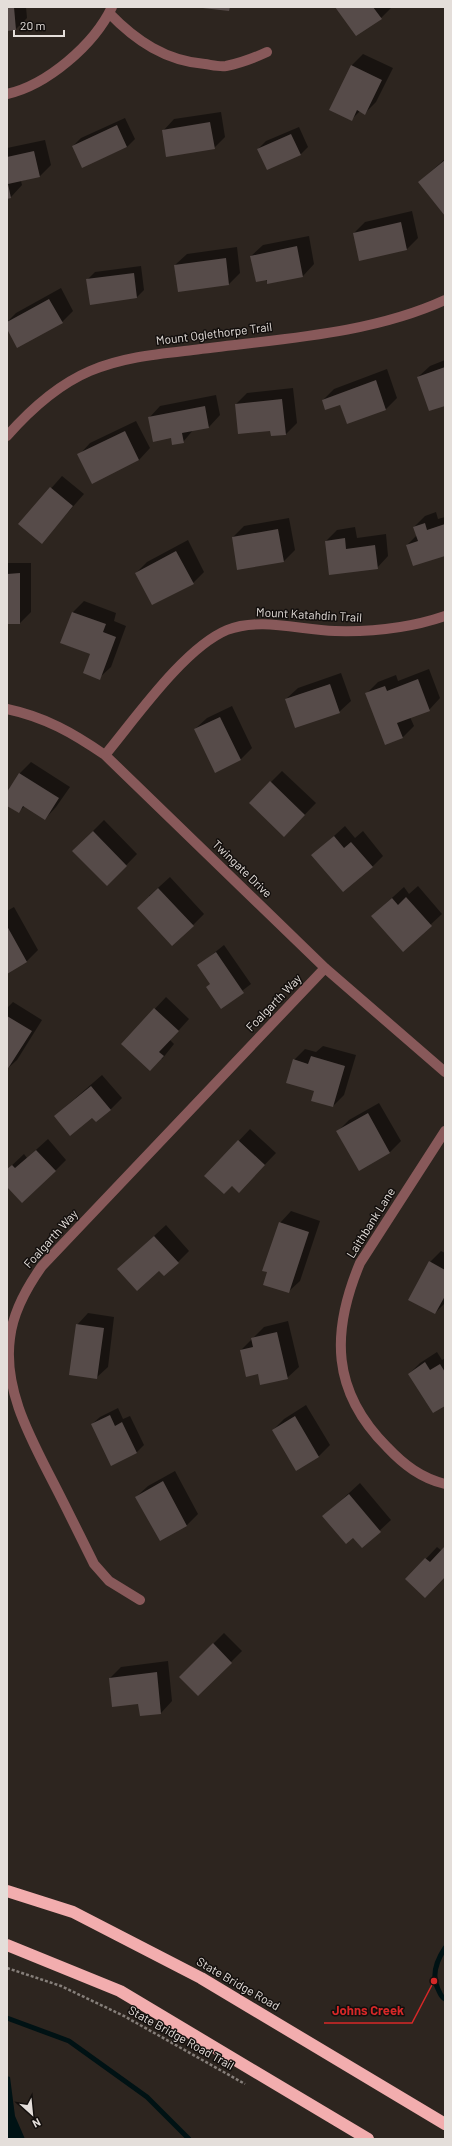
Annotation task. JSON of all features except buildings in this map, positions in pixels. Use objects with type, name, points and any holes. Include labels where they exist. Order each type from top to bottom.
[{"type":"highway","name":"State Bridge Road","points":[[7,1891],[73,1912],[201,1978],[445,2124]]},
{"type":"highway","points":[[7,1945],[120,1991],[368,2139]]},
{"type":"street","points":[[7,94],[15,93],[53,73],[86,45],[111,10],[127,31],[145,44],[165,55],[188,63],[224,66],[247,61],[267,52]]},
{"type":"street","name":"Mount Oglethorpe Trail","points":[[7,436],[21,420],[48,395],[89,371],[131,358],[340,330],[388,321],[445,300]]},
{"type":"street","name":"Mount Katahdin Trail","points":[[105,755],[179,666],[208,641],[226,630],[242,626],[257,625],[334,631],[368,631],[428,622],[445,616]]},
{"type":"street","name":"Twingate Drive","points":[[7,709],[27,713],[67,730],[105,755],[325,968],[445,1072]]},
{"type":"street","name":"Foalgarth Way","points":[[140,1600],[109,1581],[94,1564],[26,1427],[15,1399],[9,1364],[10,1337],[18,1310],[28,1285],[42,1266],[325,968]]},
{"type":"street","name":"Laithbank Lane","points":[[445,1131],[360,1263],[351,1286],[343,1314],[341,1344],[343,1376],[350,1396],[363,1418],[380,1440],[402,1462],[428,1480],[445,1484]]},
{"type":"path","name":"State Bridge Road Trail","points":[[7,1968],[61,1986],[124,2016],[252,2088]]},
{"type":"shaded area","points":[[7,2076],[10,2077],[15,2116],[25,2139],[7,2139]]},
{"type":"waterway","points":[[445,1948],[437,1963],[435,1973],[436,1984],[442,1997],[445,1999]]},
{"type":"waterway","points":[[7,2018],[69,2041],[147,2097],[189,2139]]},
{"type":"place","name":"Johns Creek","points":[[434,1981]]}]
